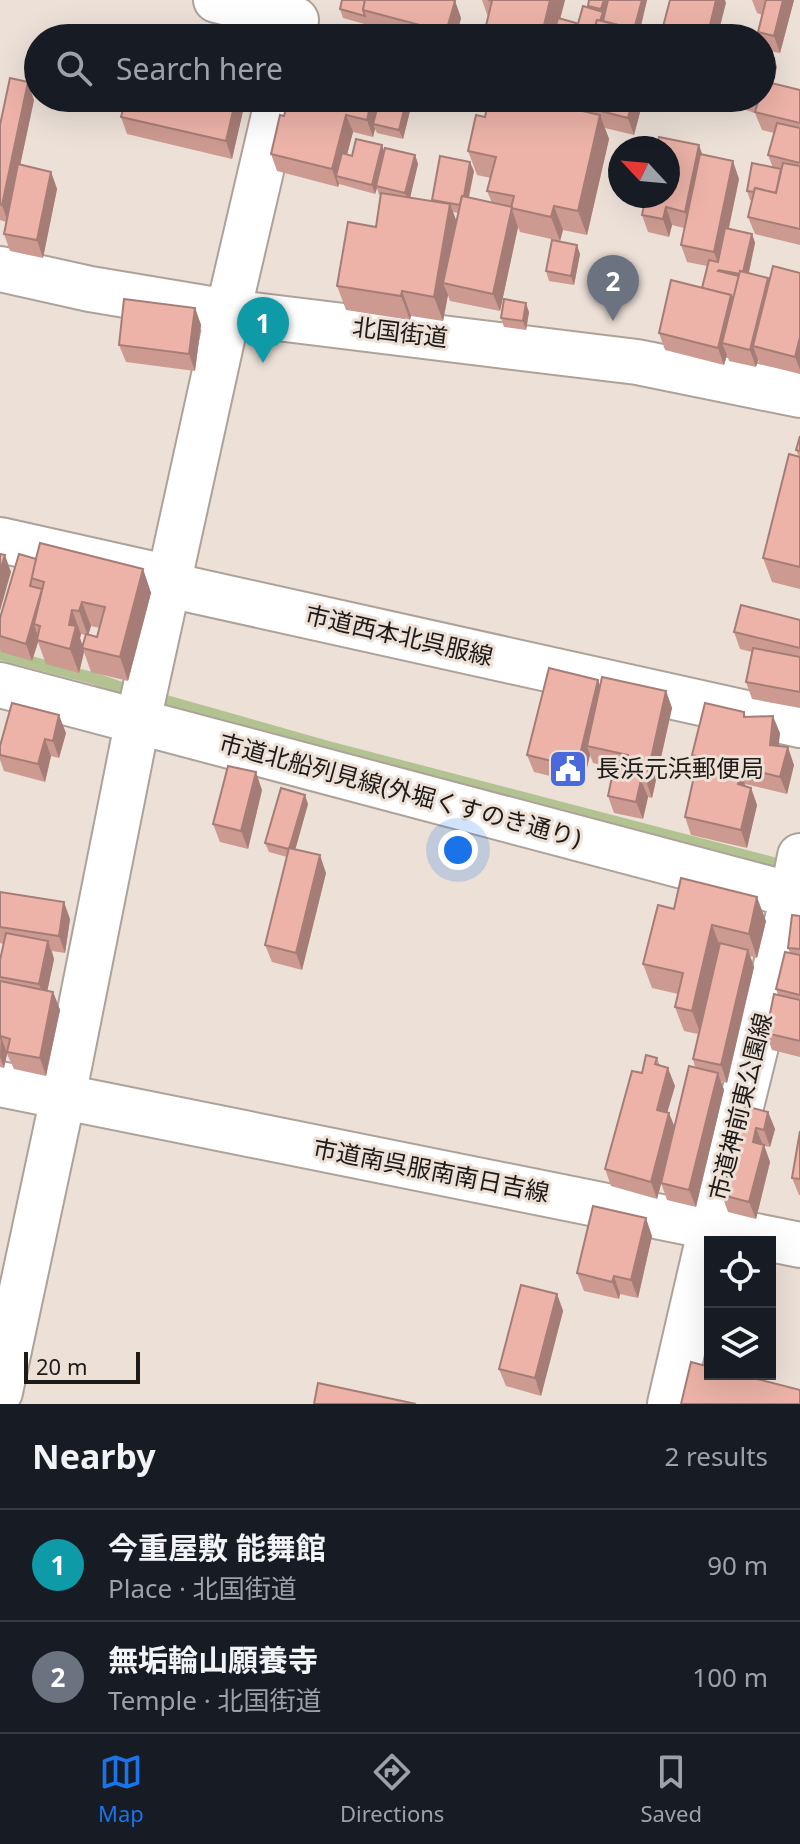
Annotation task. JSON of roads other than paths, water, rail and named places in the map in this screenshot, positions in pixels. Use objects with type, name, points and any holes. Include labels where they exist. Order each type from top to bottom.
[{"type":"street","points":[[216,0],[296,19]]},
{"type":"street","points":[[0,1392],[130,759],[275,112]]},
{"type":"street","name":"北国街道","points":[[0,269],[90,289],[228,312],[637,362],[800,395]]},
{"type":"street","name":"市道西本北呉服線","points":[[0,540],[170,578],[187,589],[800,725]]},
{"type":"street","name":"市道北船列見線(外堀くすのき通り)","points":[[0,685],[797,883]]},
{"type":"street","name":"市道神前東公園線","points":[[670,1404],[797,883]]},
{"type":"street","name":"市道南呉服南南日吉線","points":[[0,1084],[800,1245]]},
{"type":"waterway","points":[[0,654],[124,689]]},
{"type":"waterway","points":[[166,701],[328,747],[773,863]]},
{"type":"place","name":"無垢輪山願養寺","points":[[613,321]]},
{"type":"place","name":"今重屋敷 能舞館","points":[[263,363]]},
{"type":"place","name":"長浜元浜郵便局","points":[[568,769]]}]
